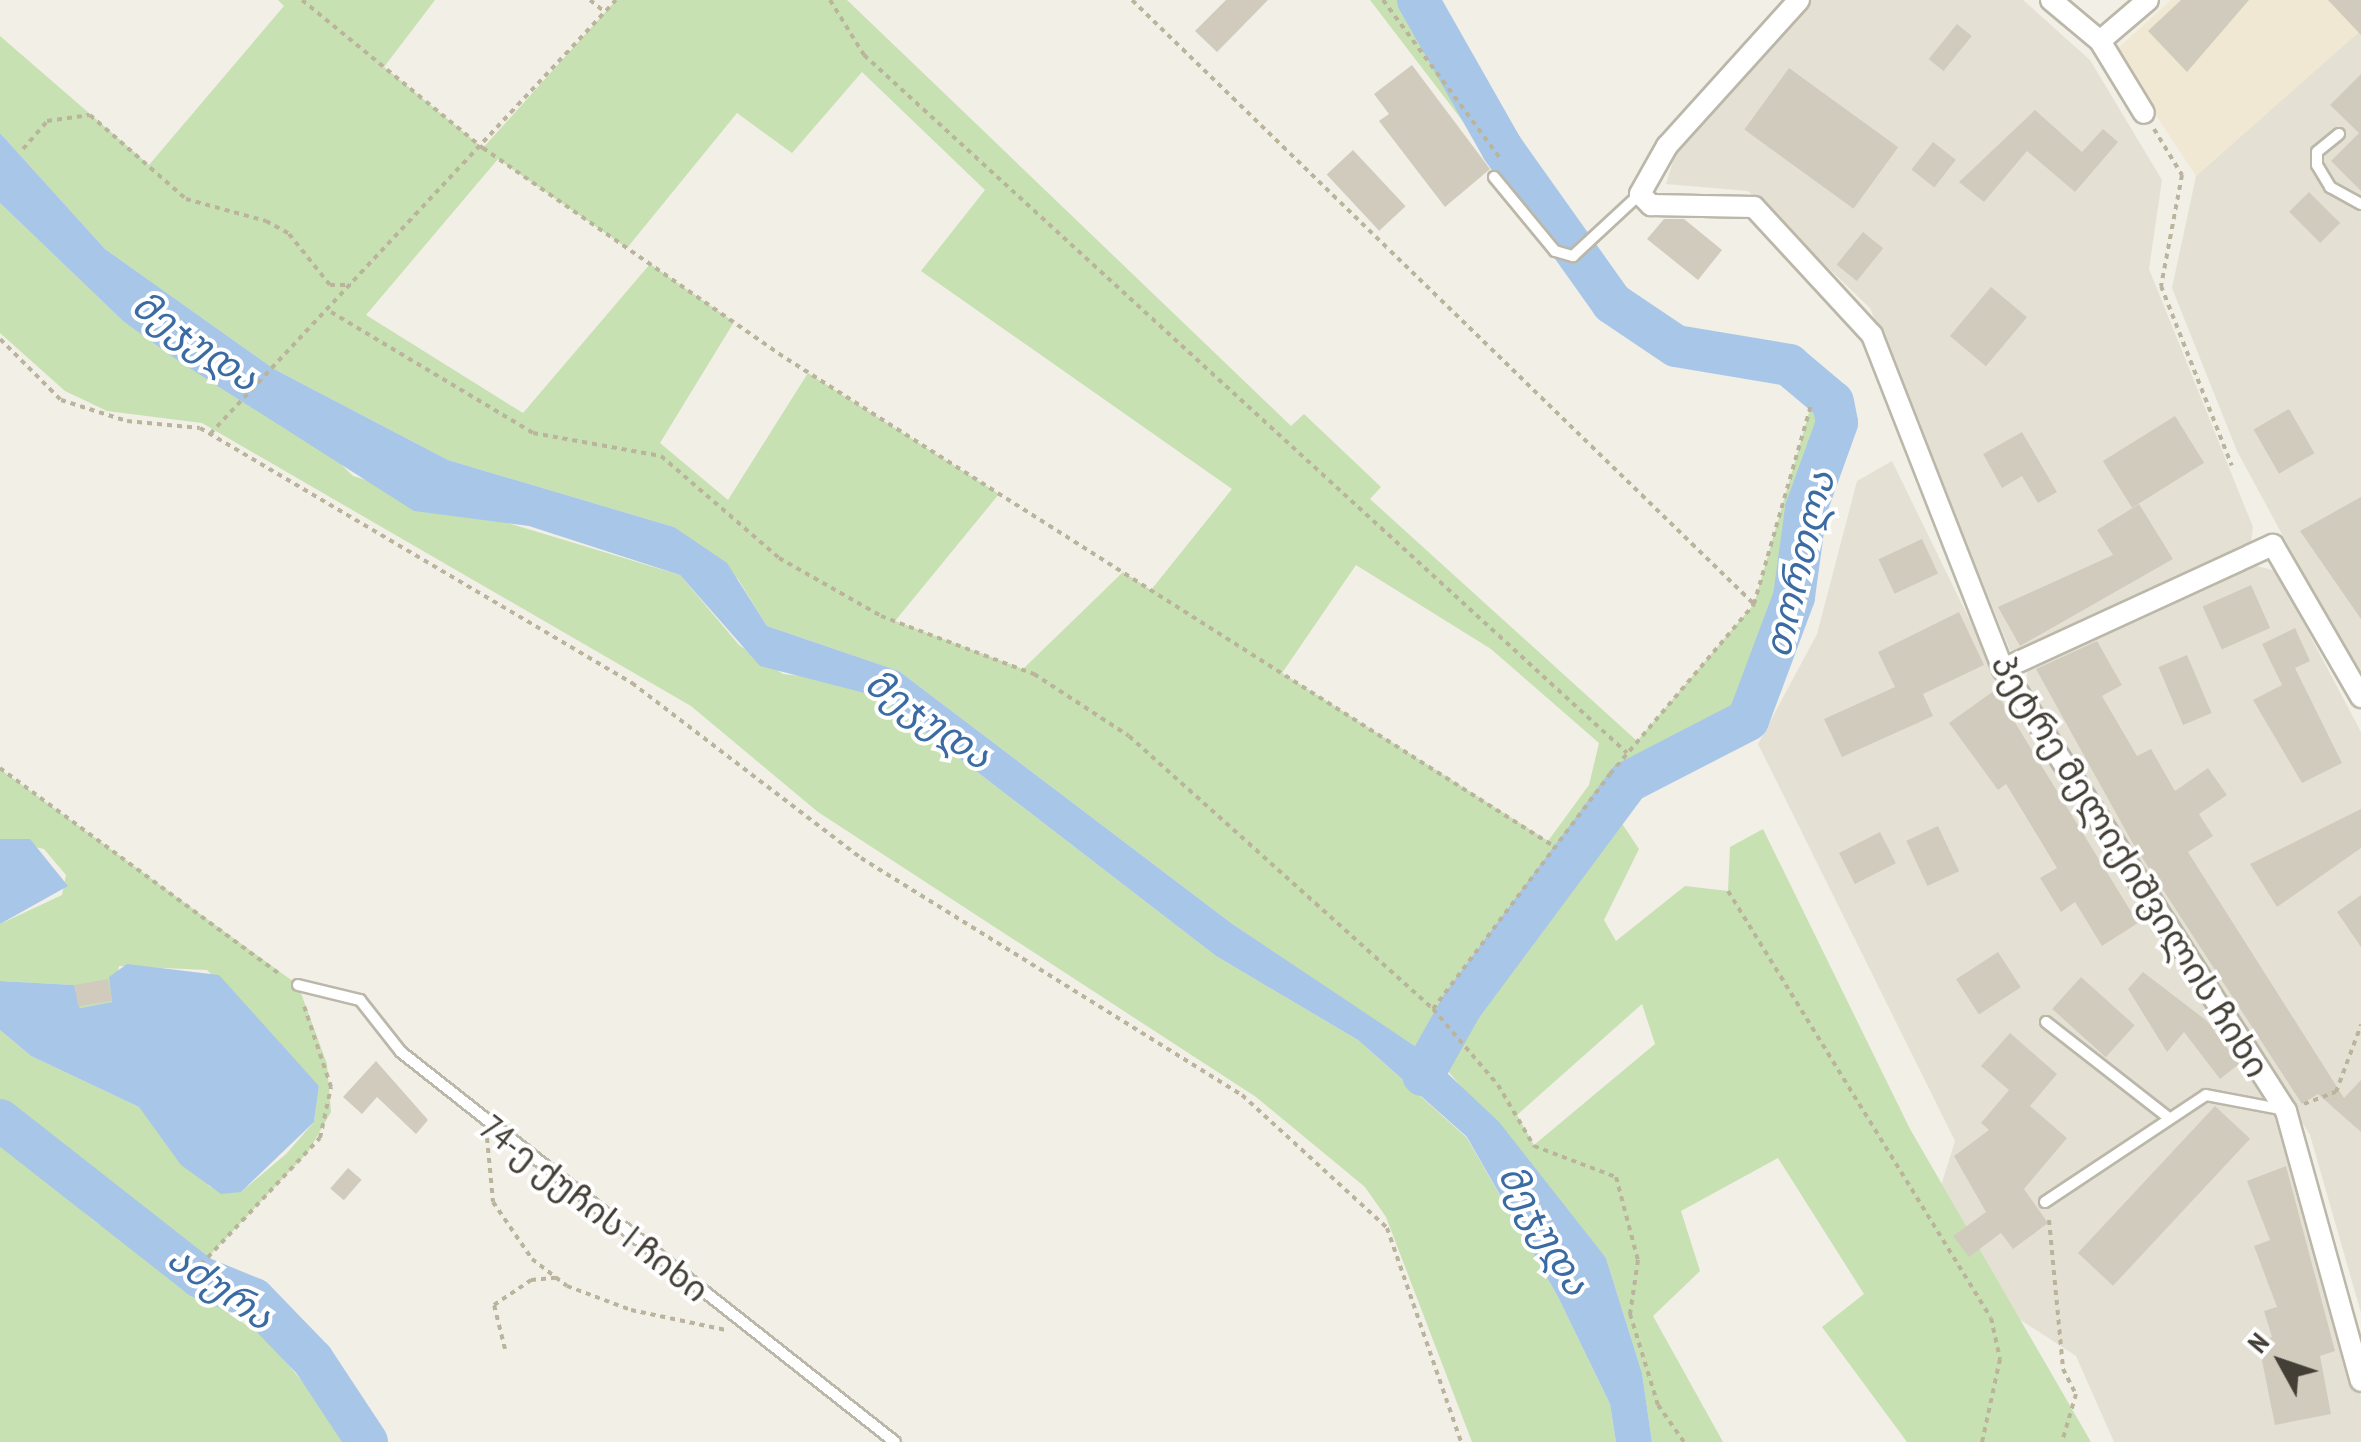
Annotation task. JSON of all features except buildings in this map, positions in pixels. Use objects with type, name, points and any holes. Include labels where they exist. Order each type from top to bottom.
[{"type":"street","points":[[1645,200],[1667,146],[1798,0]]},
{"type":"street","points":[[2051,0],[2100,42],[2144,113]]},
{"type":"street","points":[[2100,42],[2148,0]]},
{"type":"street","name":"პეტრე მელიქიშვილის ჩიხი","points":[[1645,200],[1754,206],[1872,334],[2003,669],[2286,1111],[2361,1381]]},
{"type":"street","points":[[2003,669],[2273,545],[2361,698]]},
{"type":"lane","points":[[2339,134],[2317,152],[2316,166],[2330,187],[2361,204]]},
{"type":"lane","points":[[1494,177],[1555,251],[1573,256],[1645,200]]},
{"type":"lane","name":"74-ე ქუჩის I ჩიხი","points":[[298,985],[360,1000],[400,1052],[895,1442]]},
{"type":"lane","points":[[2046,1022],[2170,1118]]},
{"type":"lane","points":[[2045,1202],[2206,1095],[2286,1111]]},
{"type":"path","points":[[302,0],[483,148],[787,359],[1555,847]]},
{"type":"path","points":[[590,0],[605,12]]},
{"type":"path","points":[[210,434],[312,333],[616,0]]},
{"type":"path","points":[[830,0],[864,55],[1627,753]]},
{"type":"path","points":[[1132,0],[1754,604]]},
{"type":"path","points":[[1383,0],[1505,164]]},
{"type":"path","points":[[2144,113],[2182,175],[2161,286],[2232,466]]},
{"type":"path","points":[[23,149],[46,121],[90,114],[186,198],[266,221],[289,234],[330,285],[356,283]]},
{"type":"path","points":[[330,312],[533,432],[662,456],[813,578],[1061,688],[1157,760],[1433,1009],[1457,1036],[1534,1146],[1600,1166],[1628,1195],[1638,1260],[1630,1314],[1658,1404],[1684,1442]]},
{"type":"path","points":[[0,339],[61,400],[86,412],[210,434],[632,683],[861,858],[1242,1096],[1386,1228],[1461,1442]]},
{"type":"path","points":[[1433,1009],[1627,753],[1754,604],[1812,402]]},
{"type":"path","points":[[0,768],[298,985],[327,1064],[330,1112],[308,1152],[194,1272]]},
{"type":"path","points":[[1728,891],[1991,1318],[2000,1360],[1982,1442]]},
{"type":"path","points":[[2286,1111],[2336,1092],[2361,1025]]},
{"type":"path","points":[[494,1129],[482,1145],[493,1202],[556,1278],[631,1310],[750,1331]]},
{"type":"path","points":[[2045,1202],[2058,1257],[2062,1369],[2076,1394],[2062,1442]]},
{"type":"path","points":[[505,1348],[494,1305],[531,1280],[556,1278]]},
{"type":"shaded area","points":[[1811,0],[2023,0],[2090,60],[2162,180],[2149,269],[2253,527],[2250,550],[2023,654],[2010,650],[1870,308],[1748,191],[1666,184],[1675,155]]},
{"type":"shaded area","points":[[2171,0],[2361,0],[2361,30],[2196,176],[2114,52]]},
{"type":"shaded area","points":[[2361,30],[2361,680],[2237,451],[2172,288],[2196,176]]},
{"type":"shaded area","points":[[1892,461],[1996,674],[2253,1072],[2298,1162],[2361,1397],[2361,1442],[2114,1442],[2076,1356],[1967,1285],[1929,1224],[1955,1141],[1758,744],[1817,634],[1857,481]]},
{"type":"shaded area","points":[[2253,565],[2276,571],[2361,732],[2361,1313],[2310,1135],[2027,682],[2027,666]]},
{"type":"green space","points":[[278,0],[435,0],[384,67],[483,148],[616,0],[847,0],[1291,426],[1304,414],[1381,487],[1370,499],[1637,741],[1754,604],[1812,402],[1786,378],[1660,353],[1628,337],[1370,0],[1418,0],[1502,148],[1613,303],[1675,346],[1789,365],[1833,402],[1837,423],[1806,509],[1800,572],[1762,697],[1748,720],[1630,796],[1617,816],[1639,849],[1604,920],[1616,941],[1685,886],[1728,891],[1730,847],[1763,829],[1910,1129],[2091,1442],[1907,1442],[1822,1327],[1864,1294],[1778,1158],[1681,1211],[1700,1271],[1653,1316],[1723,1442],[1652,1442],[1642,1373],[1606,1258],[1447,1070],[1231,923],[899,671],[767,626],[738,579],[674,527],[448,460],[274,369],[105,249],[0,133],[0,36],[149,165],[284,6]],"holes":[[[862,72],[985,190],[921,271],[1232,489],[1151,590],[1123,572],[1023,669],[895,621],[999,494],[808,373],[728,500],[660,443],[734,322],[650,264],[523,413],[366,315],[498,159],[627,248],[737,113],[792,153]],[[1356,565],[1491,649],[1599,743],[1589,785],[1548,841],[1282,673]],[[1642,1004],[1655,1044],[1534,1145],[1517,1115]]]},
{"type":"green space","points":[[0,203],[123,321],[316,440],[353,476],[680,575],[739,645],[783,674],[839,680],[880,697],[1216,956],[1358,1040],[1467,1138],[1558,1297],[1610,1404],[1616,1442],[1472,1442],[1386,1217],[1365,1187],[1256,1097],[818,812],[691,706],[202,423],[107,411],[65,391],[0,333]]},
{"type":"green space","points":[[0,769],[298,985],[327,1064],[331,1112],[308,1152],[194,1272],[0,1120],[0,1030],[31,1056],[139,1107],[210,1187],[241,1192],[286,1154],[314,1122],[319,1086],[207,970],[119,966],[113,1002],[80,1008],[73,985],[0,981],[0,924],[62,895],[66,875],[44,849],[0,839]]},
{"type":"green space","points":[[0,1140],[93,1220],[268,1340],[352,1442],[0,1442]]},
{"type":"water","name":"მეჯუდა","points":[[0,133],[105,249],[274,369],[448,460],[674,527],[727,563],[767,626],[899,671],[1231,923],[1428,1055],[1499,1122],[1606,1258],[1642,1373],[1652,1442],[1616,1442],[1610,1404],[1558,1297],[1467,1137],[1358,1040],[1216,956],[880,697],[760,666],[680,575],[529,526],[414,511],[180,362],[123,321],[0,203]]},
{"type":"water","points":[[0,839],[30,839],[68,886],[0,924]]},
{"type":"water","points":[[127,964],[219,975],[319,1086],[314,1122],[241,1192],[221,1194],[181,1165],[139,1107],[31,1056],[0,1030],[0,981],[74,985],[80,1008],[112,1002],[109,977]]},
{"type":"waterway","name":"თორთლა","points":[[1418,0],[1502,148],[1612,303],[1676,346],[1789,365],[1833,402],[1837,423],[1806,509],[1794,597],[1748,720],[1628,782],[1461,1007],[1423,1075]]},
{"type":"waterway","name":"აძურა","points":[[0,1120],[200,1277],[254,1299],[313,1360],[367,1442]]}]
